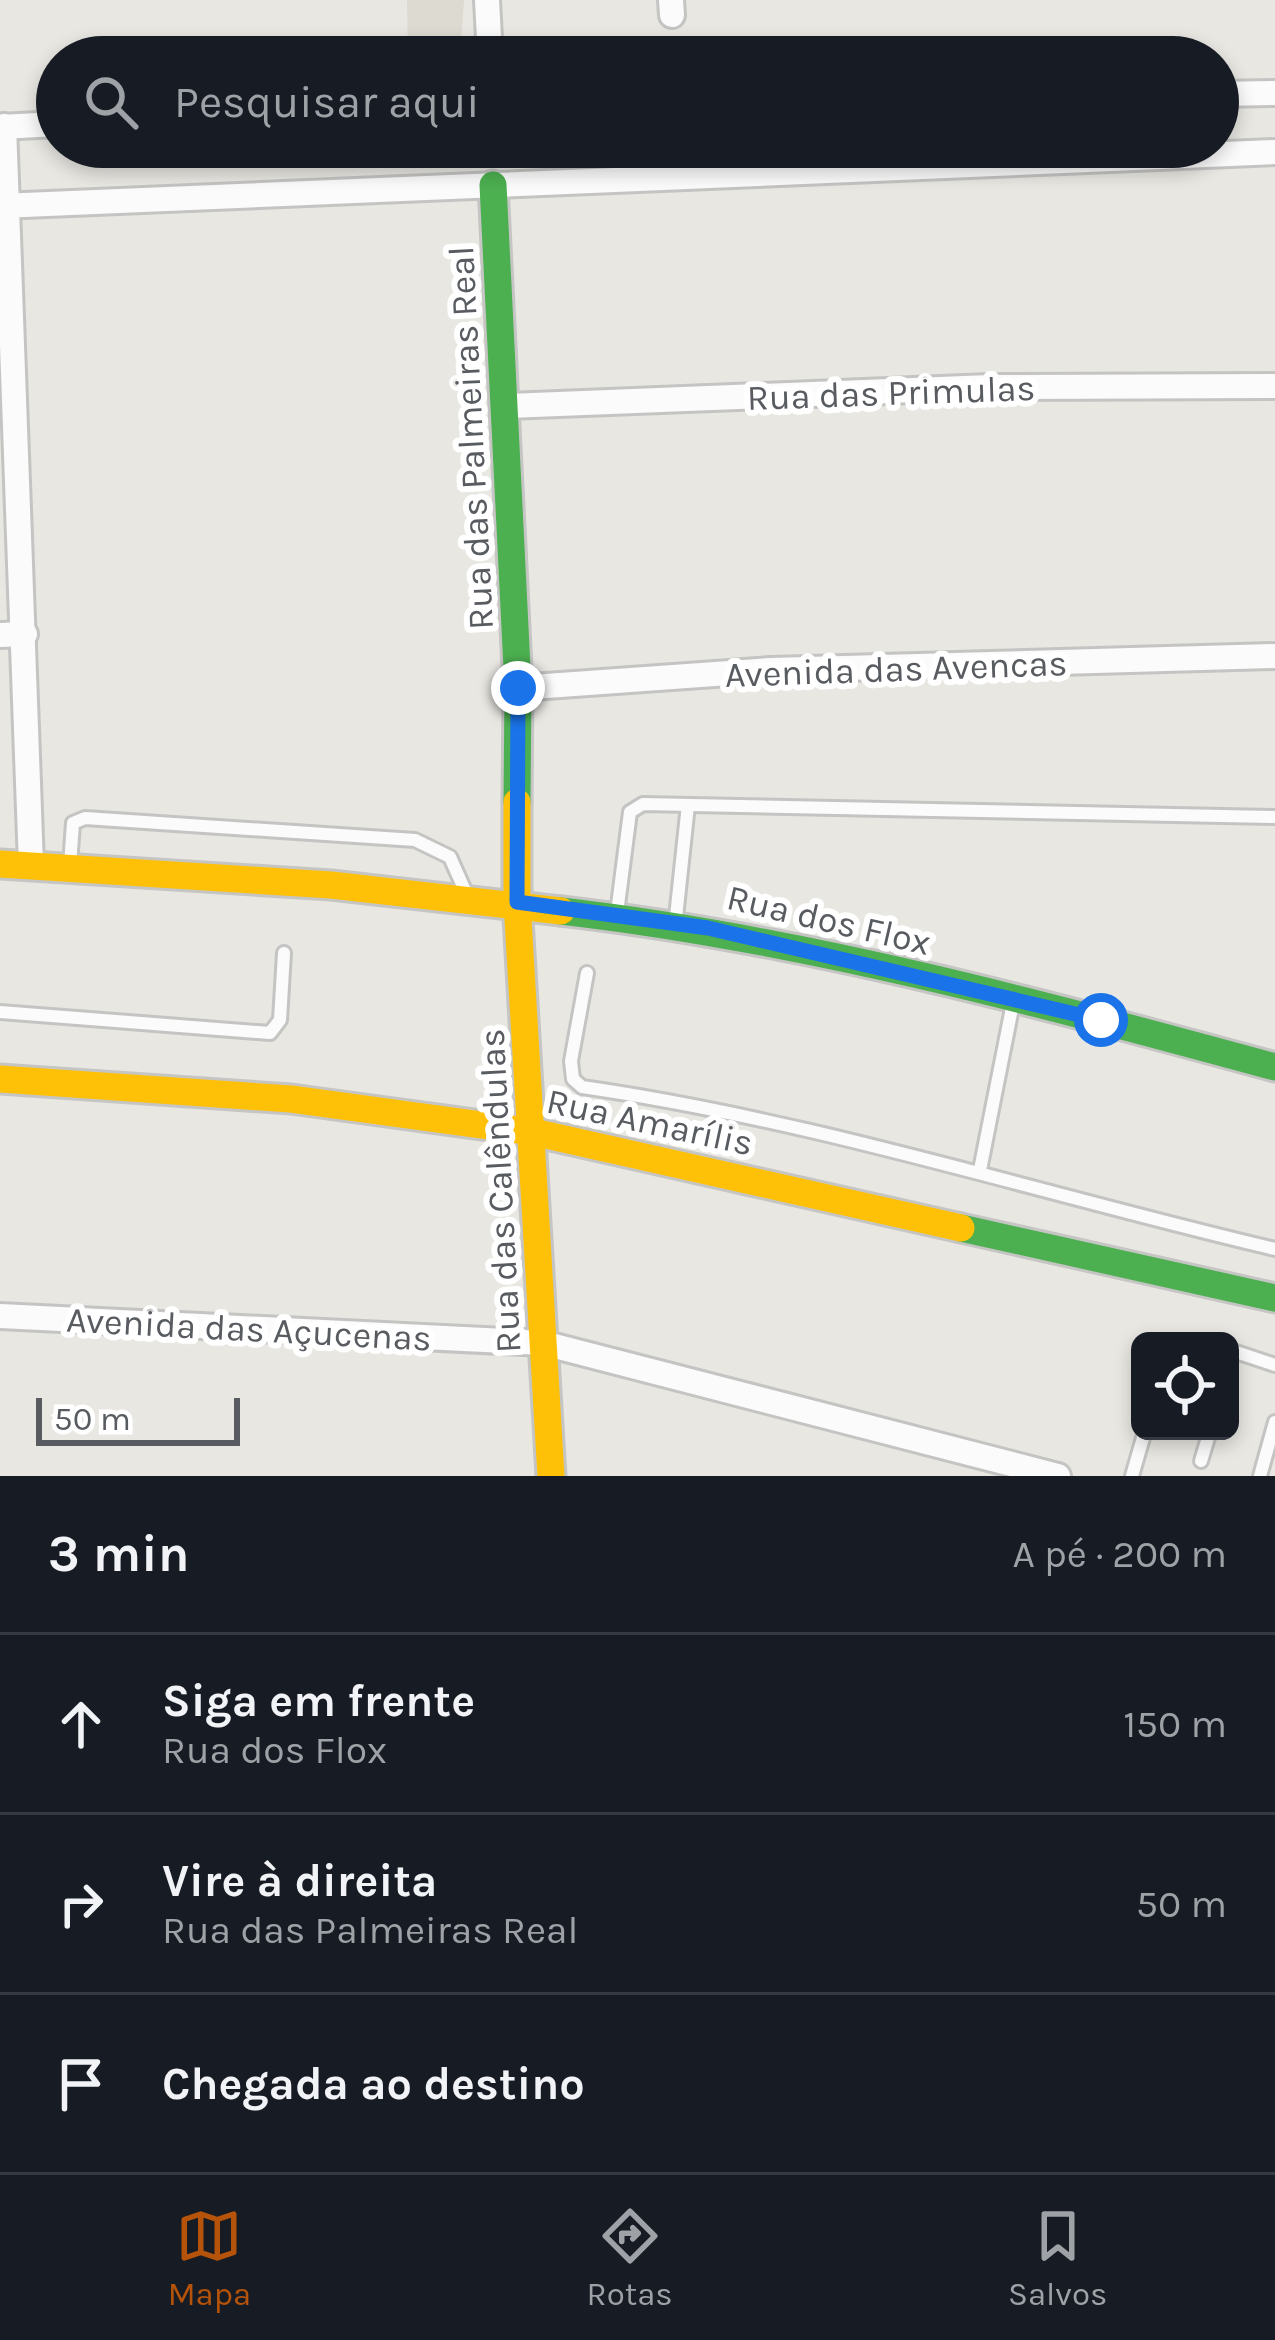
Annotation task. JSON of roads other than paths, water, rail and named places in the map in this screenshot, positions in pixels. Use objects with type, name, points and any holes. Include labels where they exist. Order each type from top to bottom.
[{"type":"street","points":[[487,0],[489,36]]},
{"type":"street","points":[[1239,94],[1275,93]]},
{"type":"street","points":[[31,865],[12,634],[2,126],[36,125]]},
{"type":"street","points":[[1239,153],[1275,152]]},
{"type":"street","points":[[2,206],[493,185],[682,168]]},
{"type":"street","name":"Rua das Palmeiras Real","points":[[493,185],[518,688],[517,902]]},
{"type":"street","name":"Rua das Primulas","points":[[506,406],[989,387],[1275,386]]},
{"type":"street","name":"Avenida das Avencas","points":[[518,688],[771,670],[1275,656]]},
{"type":"street","name":"Rua dos Flox","points":[[0,865],[517,902],[676,924],[1015,997],[1275,1067]]},
{"type":"street","name":"Rua das Calêndulas","points":[[517,902],[551,1476]]},
{"type":"street","name":"Rua Amarílis","points":[[0,1079],[291,1099],[533,1132],[1275,1298]]},
{"type":"street","name":"Avenida das Açucenas","points":[[0,1316],[543,1343],[1058,1476]]},
{"type":"lane","points":[[617,916],[631,812],[643,804],[1275,817]]},
{"type":"lane","points":[[676,924],[688,805]]},
{"type":"lane","points":[[70,867],[73,823],[85,818],[415,840],[450,856],[469,898]]},
{"type":"lane","points":[[0,1012],[270,1034],[280,1020],[284,953]]},
{"type":"lane","points":[[587,973],[571,1061],[573,1079],[582,1087],[706,1106],[980,1170],[1275,1249]]},
{"type":"lane","points":[[980,1170],[1015,997]]},
{"type":"lane","points":[[1239,1353],[1275,1364]]},
{"type":"lane","points":[[1260,1476],[1275,1422]]},
{"type":"lane","points":[[1132,1476],[1142,1440]]},
{"type":"lane","points":[[1201,1461],[1207,1440]]}]
